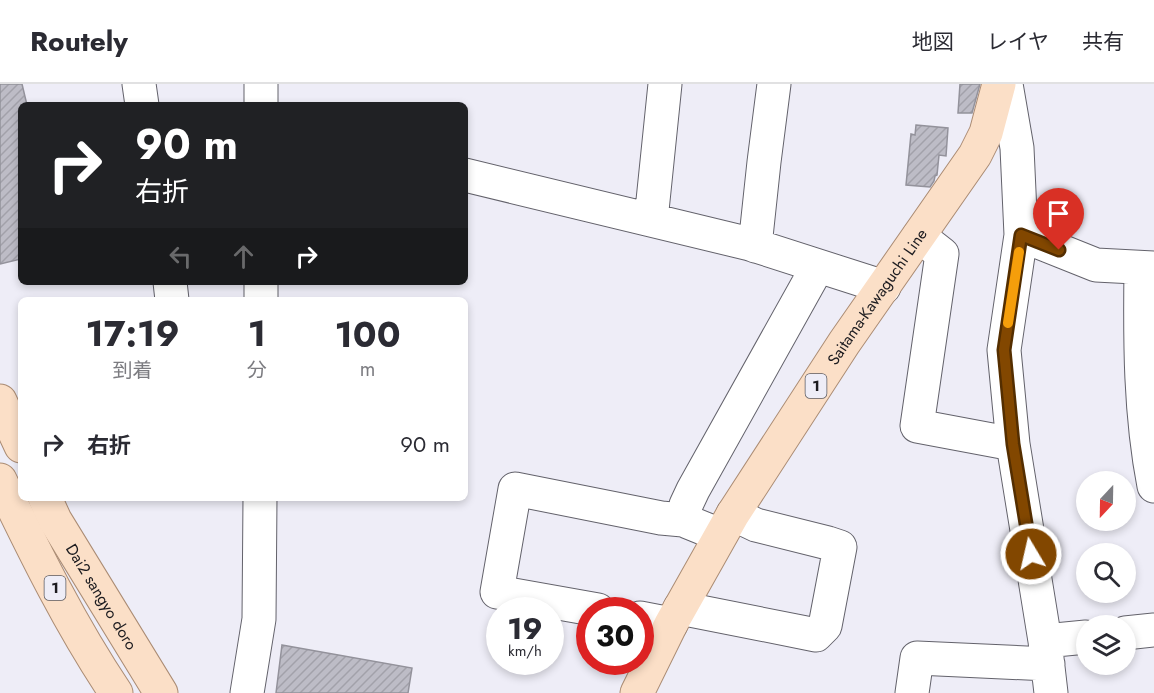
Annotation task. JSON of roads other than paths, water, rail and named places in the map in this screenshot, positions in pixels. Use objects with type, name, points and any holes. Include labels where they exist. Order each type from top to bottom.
[{"type":"main road","name":"Saitama-Kawaguchi Line","points":[[637,693],[664,616],[727,524],[844,343],[975,155],[986,133],[999,84]]},
{"type":"main road","points":[[0,401],[18,440]]},
{"type":"main road","name":"1","points":[[4,496],[88,651],[116,693]]},
{"type":"main road","name":"Dai2 sangyo doro","points":[[46,501],[55,520],[161,693]]},
{"type":"street","points":[[139,84],[142,102]]},
{"type":"street","points":[[261,84],[261,102]]},
{"type":"street","points":[[651,220],[664,84]]},
{"type":"street","points":[[755,246],[774,84]]},
{"type":"street","points":[[1006,84],[1017,148],[1021,235],[1004,350],[1013,444],[1048,666]]},
{"type":"street","points":[[468,176],[755,246],[884,287]]},
{"type":"street","points":[[1021,235],[1096,265],[1147,268],[1140,338],[1148,381],[1146,447],[1154,486]]},
{"type":"street","points":[[919,236],[942,254],[917,426],[1013,444]]},
{"type":"street","points":[[683,520],[686,505],[693,490],[818,266]]},
{"type":"street","points":[[576,606],[497,592],[514,489],[661,518],[756,525],[840,547],[825,626],[816,635],[664,616]]},
{"type":"street","points":[[247,693],[259,619],[260,501]]},
{"type":"street","points":[[1136,632],[1154,630]]},
{"type":"street","points":[[912,693],[917,658],[1048,666],[1076,645]]}]
